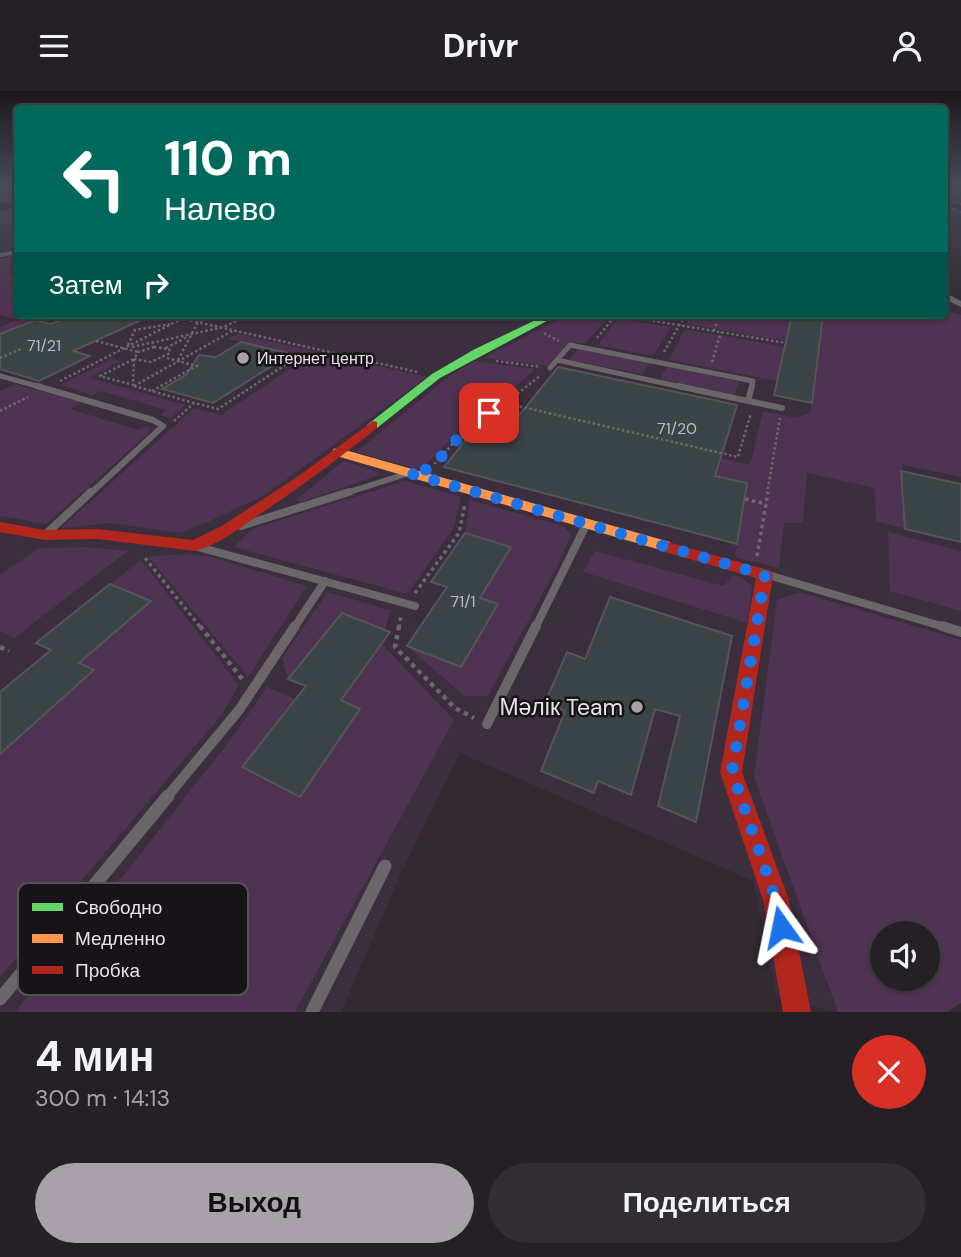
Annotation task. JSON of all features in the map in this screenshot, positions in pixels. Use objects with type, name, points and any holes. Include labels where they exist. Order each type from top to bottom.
[{"type":"street","points":[[0,527],[45,535],[97,534],[195,546],[225,531],[302,480],[436,376],[545,319]]},
{"type":"street","points":[[338,452],[760,573],[732,772],[776,900],[797,1012]]},
{"type":"lane","points":[[550,368],[570,345],[753,381],[751,402]]},
{"type":"lane","points":[[557,360],[782,408]]},
{"type":"lane","points":[[649,380],[658,363]]},
{"type":"lane","points":[[0,376],[142,416],[163,426],[45,535]]},
{"type":"lane","points":[[225,531],[409,473]]},
{"type":"lane","points":[[487,725],[586,525]]},
{"type":"lane","points":[[195,546],[409,604]]},
{"type":"lane","points":[[760,573],[961,632]]},
{"type":"lane","points":[[96,883],[239,710],[325,581]]},
{"type":"lane","points":[[312,1012],[386,866]]},
{"type":"lane","points":[[0,999],[18,977]]},
{"type":"path","points":[[64,378],[180,319]]},
{"type":"path","points":[[189,319],[436,376]]},
{"type":"path","points":[[178,361],[198,322],[204,319]]},
{"type":"path","points":[[126,347],[224,327],[239,319]]},
{"type":"path","points":[[589,349],[614,319]]},
{"type":"path","points":[[642,319],[786,343]]},
{"type":"path","points":[[658,363],[683,319]]},
{"type":"path","points":[[714,331],[718,319]]},
{"type":"path","points":[[126,347],[135,330],[173,323]]},
{"type":"path","points":[[133,386],[234,330]]},
{"type":"path","points":[[165,348],[192,334]]},
{"type":"path","points":[[96,341],[138,352],[155,347],[165,348],[170,351],[165,358]]},
{"type":"path","points":[[0,358],[21,349]]},
{"type":"path","points":[[133,386],[134,359],[138,352]]},
{"type":"path","points":[[152,391],[198,366],[165,358],[145,362],[134,359],[100,376],[133,386],[218,409],[294,359]]},
{"type":"path","points":[[488,361],[550,368]]},
{"type":"path","points":[[409,473],[430,469],[474,421],[505,403],[550,368]]},
{"type":"path","points":[[0,411],[45,388]]},
{"type":"path","points":[[505,403],[738,457],[751,402]]},
{"type":"path","points":[[163,426],[172,422],[194,403]]},
{"type":"path","points":[[760,573],[766,504],[782,408]]},
{"type":"path","points":[[468,490],[459,533],[409,604],[395,647],[455,709],[487,725]]},
{"type":"path","points":[[745,499],[766,504]]},
{"type":"path","points":[[140,551],[252,691]]},
{"type":"path","points":[[0,647],[9,651]]},
{"type":"shaded area","points":[[0,227],[14,227],[14,319],[948,319],[948,294],[961,300],[961,967],[940,975],[940,921],[870,921],[870,991],[896,991],[839,1012],[777,999],[753,881],[460,753],[402,871],[341,1012],[0,1012]]},
{"type":"shaded area","points":[[13,257],[9,274],[14,276],[14,319],[37,319],[0,334],[0,327],[17,320],[0,315],[0,259]]},
{"type":"shaded area","points":[[948,311],[961,315],[961,477],[903,465],[901,471],[905,529],[876,521],[874,488],[807,473],[803,523],[784,523],[779,568],[735,557],[747,483],[481,421],[506,409],[750,465],[763,411],[796,418],[811,412],[823,319],[948,319]]},
{"type":"shaded area","points":[[560,319],[607,319],[585,343],[568,343],[548,366],[483,358]]},
{"type":"shaded area","points":[[617,319],[671,327],[653,356],[598,345]]},
{"type":"shaded area","points":[[689,319],[791,319],[786,341],[687,324]]},
{"type":"shaded area","points":[[685,329],[785,347],[777,381],[669,360]]},
{"type":"shaded area","points":[[238,334],[427,377],[265,495],[210,521],[180,533],[111,523],[61,528],[194,408],[221,415],[306,358],[228,339]]},
{"type":"shaded area","points":[[578,349],[649,363],[643,374],[569,360]]},
{"type":"shaded area","points":[[112,359],[121,361],[90,378],[186,405],[171,418],[160,415],[166,410],[101,391],[93,395],[60,385]]},
{"type":"shaded area","points":[[475,361],[535,369],[496,406],[469,420],[421,470],[356,452],[452,374]]},
{"type":"shaded area","points":[[667,367],[739,381],[734,395],[660,379]]},
{"type":"shaded area","points":[[15,384],[81,402],[70,409],[138,430],[147,425],[150,428],[148,434],[46,524],[0,516],[0,391]]},
{"type":"shaded area","points":[[344,461],[376,471],[379,475],[301,502],[296,500]]},
{"type":"shaded area","points":[[405,481],[461,497],[453,529],[407,594],[234,547],[252,529]]},
{"type":"shaded area","points":[[470,500],[563,526],[571,535],[557,567],[488,696],[464,696],[407,646],[461,667],[498,605],[480,598],[511,547],[465,533]]},
{"type":"shaded area","points":[[888,532],[961,551],[961,611],[890,591]]},
{"type":"shaded area","points":[[87,547],[128,551],[14,638],[0,631],[0,575],[39,548]]},
{"type":"shaded area","points":[[595,551],[724,586],[733,575],[741,577],[752,586],[747,623],[583,572]]},
{"type":"shaded area","points":[[189,554],[211,557],[307,586],[248,677],[148,556]]},
{"type":"shaded area","points":[[141,560],[239,685],[220,717],[80,883],[18,883],[18,956],[0,977],[0,745],[7,748],[94,671],[79,663],[150,602],[110,584]]},
{"type":"shaded area","points":[[328,592],[390,610],[385,630],[341,614],[288,679],[282,658]]},
{"type":"shaded area","points":[[800,592],[961,640],[961,1003],[947,1012],[838,1012],[754,777],[777,600]]},
{"type":"shaded area","points":[[382,644],[454,720],[295,1012],[15,1012],[28,995],[248,995],[248,883],[117,883],[232,738],[267,687],[296,699],[242,767],[299,797],[360,710],[341,700]]},
{"type":"building","points":[[63,319],[143,319],[73,351],[90,356],[39,381],[0,369],[0,334],[35,320],[51,324]]},
{"type":"building","points":[[791,319],[822,319],[812,403],[774,395]]},
{"type":"building","points":[[241,342],[291,354],[213,403],[162,389],[186,375],[199,355],[216,357]]},
{"type":"building","points":[[558,367],[737,405],[715,476],[747,483],[737,544],[444,467],[481,421],[509,428]]},
{"type":"building","points":[[901,471],[961,484],[961,542],[905,529]]},
{"type":"building","points":[[465,533],[511,547],[480,598],[498,604],[461,667],[407,646],[447,587],[431,582]]},
{"type":"building","points":[[110,584],[151,601],[79,663],[94,670],[0,754],[0,692],[51,650],[36,643]]},
{"type":"building","name":"Мәлік Team","points":[[610,597],[732,636],[696,822],[658,806],[680,716],[655,709],[631,795],[598,781],[594,793],[541,771],[565,711],[545,703],[567,652],[585,659]]},
{"type":"building","points":[[342,613],[390,632],[341,700],[360,709],[300,797],[242,767],[306,686],[288,679]]},
{"type":"traffic: fast","points":[[373,425],[436,376],[479,351],[545,319]]},
{"type":"traffic: slow","points":[[338,452],[664,546]]},
{"type":"traffic: jam","points":[[0,527],[45,535],[97,534],[195,546],[225,531],[302,480],[373,425]]},
{"type":"traffic: jam","points":[[664,546],[765,575],[731,772],[776,900],[797,1012]]},
{"type":"place","name":"Интернет центр","points":[[243,358]]},
{"type":"place","name":"Мәлік Team","points":[[637,707]]},
{"type":"route","points":[[489,413],[474,421],[430,469],[409,473],[765,575],[732,772],[776,900],[781,927]]}]
